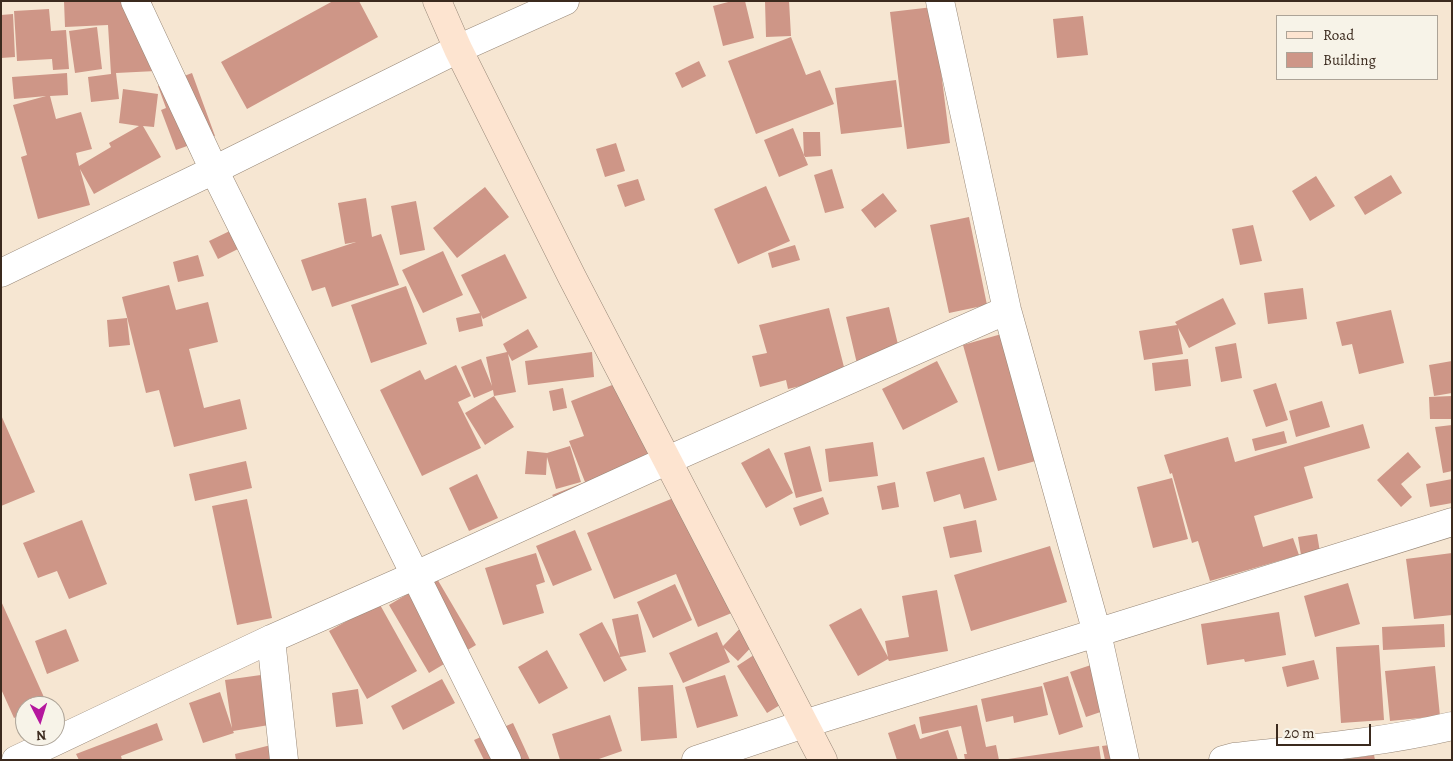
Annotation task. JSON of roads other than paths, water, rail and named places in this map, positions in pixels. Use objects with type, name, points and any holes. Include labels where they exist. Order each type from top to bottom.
[{"type":"street","points":[[135,1],[214,170],[506,760]]},
{"type":"street","points":[[437,1],[458,48],[572,277],[823,760]]},
{"type":"street","points":[[1,273],[214,170],[458,48],[565,1]]},
{"type":"street","points":[[940,1],[1007,310],[1097,634],[1125,760]]},
{"type":"street","points":[[16,760],[272,639],[668,460],[1007,310]]},
{"type":"street","points":[[696,760],[804,724],[1452,522]]},
{"type":"street","points":[[272,639],[284,760]]},
{"type":"street","points":[[1223,760],[1234,757],[1366,742],[1413,735],[1452,726]]}]
